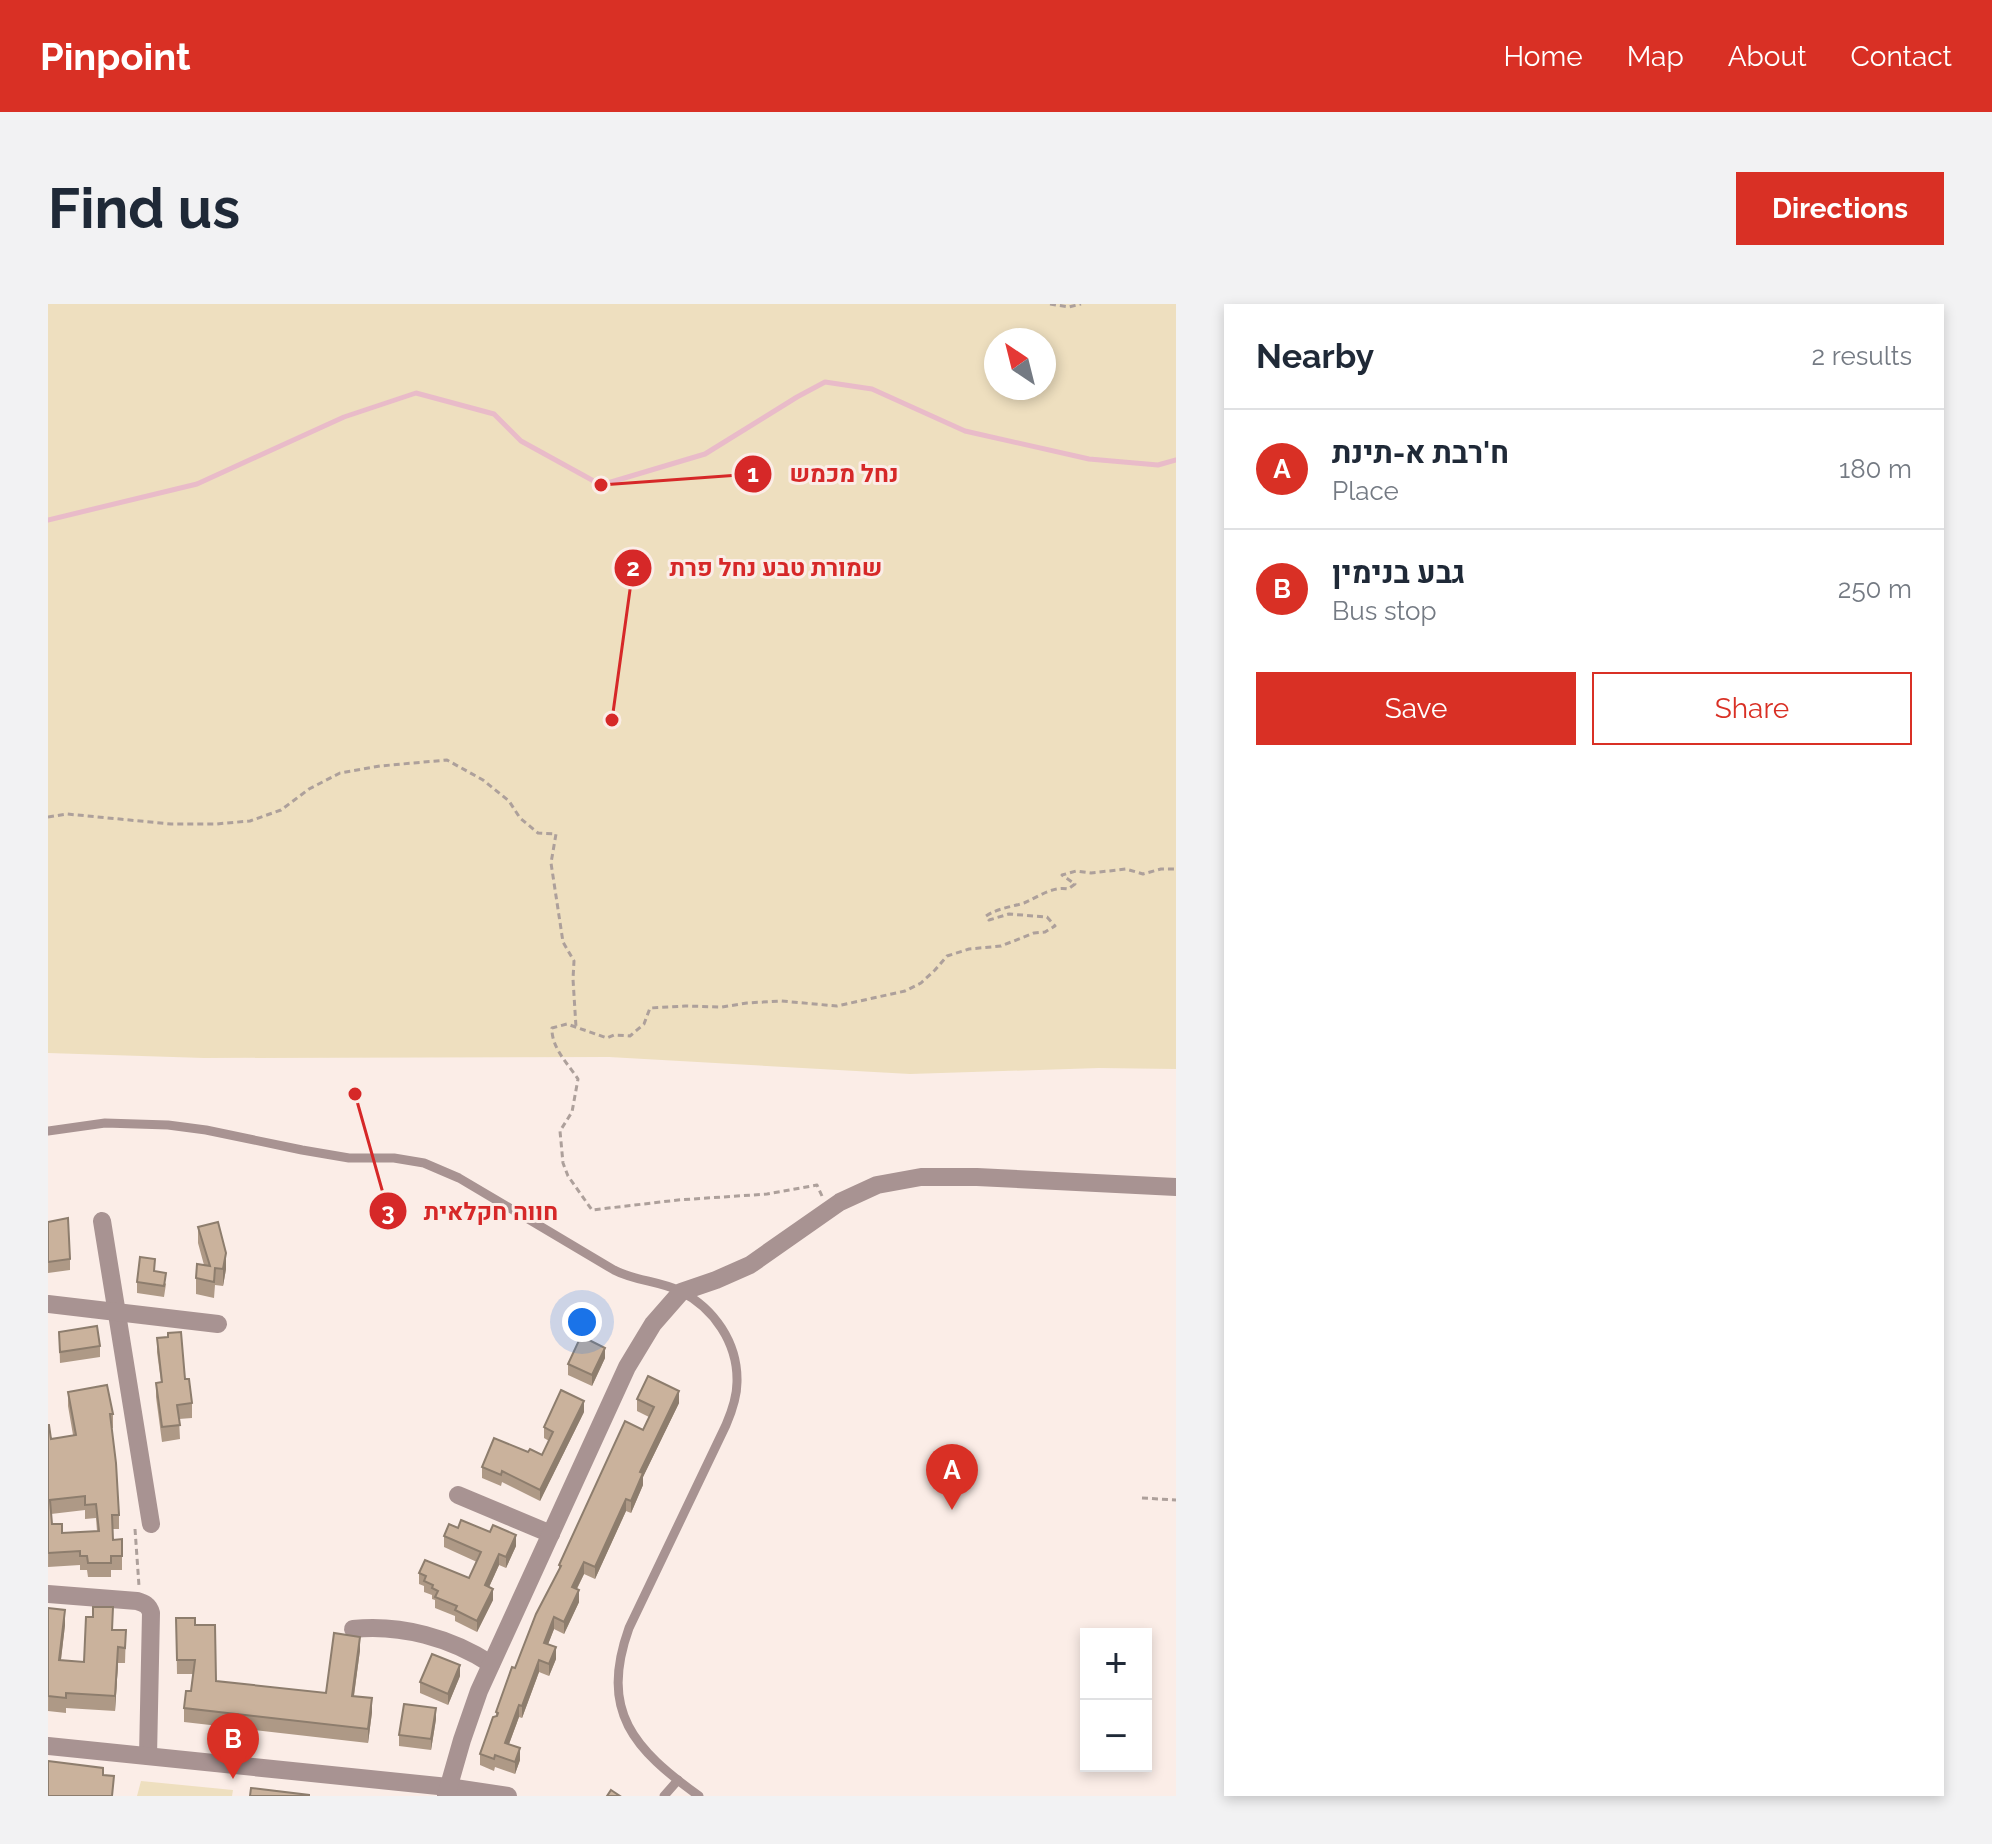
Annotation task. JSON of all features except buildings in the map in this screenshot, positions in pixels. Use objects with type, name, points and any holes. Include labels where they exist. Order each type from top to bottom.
[{"type":"street","points":[[447,1792],[470,1713],[636,1350],[660,1315],[681,1292],[750,1265],[840,1202],[877,1185],[921,1177],[977,1177],[1176,1187]]},
{"type":"street","points":[[102,1221],[151,1524]]},
{"type":"street","points":[[48,1304],[218,1324]]},
{"type":"street","points":[[458,1495],[551,1534]]},
{"type":"street","points":[[48,1594],[140,1601],[148,1606],[151,1613],[148,1756]]},
{"type":"street","points":[[353,1629],[383,1627],[412,1632],[453,1645],[491,1664]]},
{"type":"street","points":[[48,1746],[447,1792],[508,1796]]},
{"type":"lane","points":[[48,1131],[92,1124],[168,1125],[349,1158],[394,1158],[424,1163],[459,1178],[617,1272],[681,1292],[712,1315],[732,1347],[737,1384],[734,1404],[629,1628],[618,1681],[623,1713],[629,1728],[649,1756],[699,1796]]},
{"type":"lane","points":[[664,1796],[678,1780]]},
{"type":"path","points":[[1050,304],[1069,307],[1081,304]]},
{"type":"path","points":[[48,817],[67,814],[171,824],[250,821],[281,810],[309,789],[340,773],[447,760],[483,780],[509,801],[520,818],[538,833],[556,834],[551,863],[563,942],[574,961],[576,1027]]},
{"type":"path","points":[[829,1210],[817,1185],[754,1196],[678,1200],[592,1210],[568,1176],[563,1163],[560,1131],[572,1112],[578,1079],[551,1037],[552,1028],[567,1024],[607,1038],[630,1036],[644,1024],[650,1008],[722,1007],[781,1001],[837,1006],[905,991],[921,983],[947,956],[969,949],[1001,946],[1055,926],[1047,917],[1009,914],[989,920],[986,916],[1075,884],[1062,875],[1076,871],[1091,873],[1126,869],[1143,874],[1176,869]]},
{"type":"path","points":[[1142,1498],[1176,1500]]},
{"type":"path","points":[[140,1601],[135,1526],[151,1524]]},
{"type":"shaded area","points":[[48,304],[1176,304],[1176,1069],[1099,1068],[910,1074],[609,1057],[204,1058],[48,1053]]},
{"type":"shaded area","points":[[141,1781],[233,1790],[232,1796],[137,1796]]},
{"type":"waterway","points":[[48,520],[197,484],[344,417],[416,393],[494,414],[521,441],[601,485],[705,454],[825,382],[872,389],[965,431],[1089,459],[1158,465],[1176,460]]},
{"type":"place","name":"נחל מכמש","points":[[601,485]]},
{"type":"place","name":"שמורת טבע נחל פרת","points":[[612,720]]},
{"type":"place","name":"חווה חקלאית","points":[[355,1094]]},
{"type":"place","name":"ח'רבת א-תינת","points":[[952,1510]]},
{"type":"place","name":"גבע בנימין","points":[[233,1779]]}]
